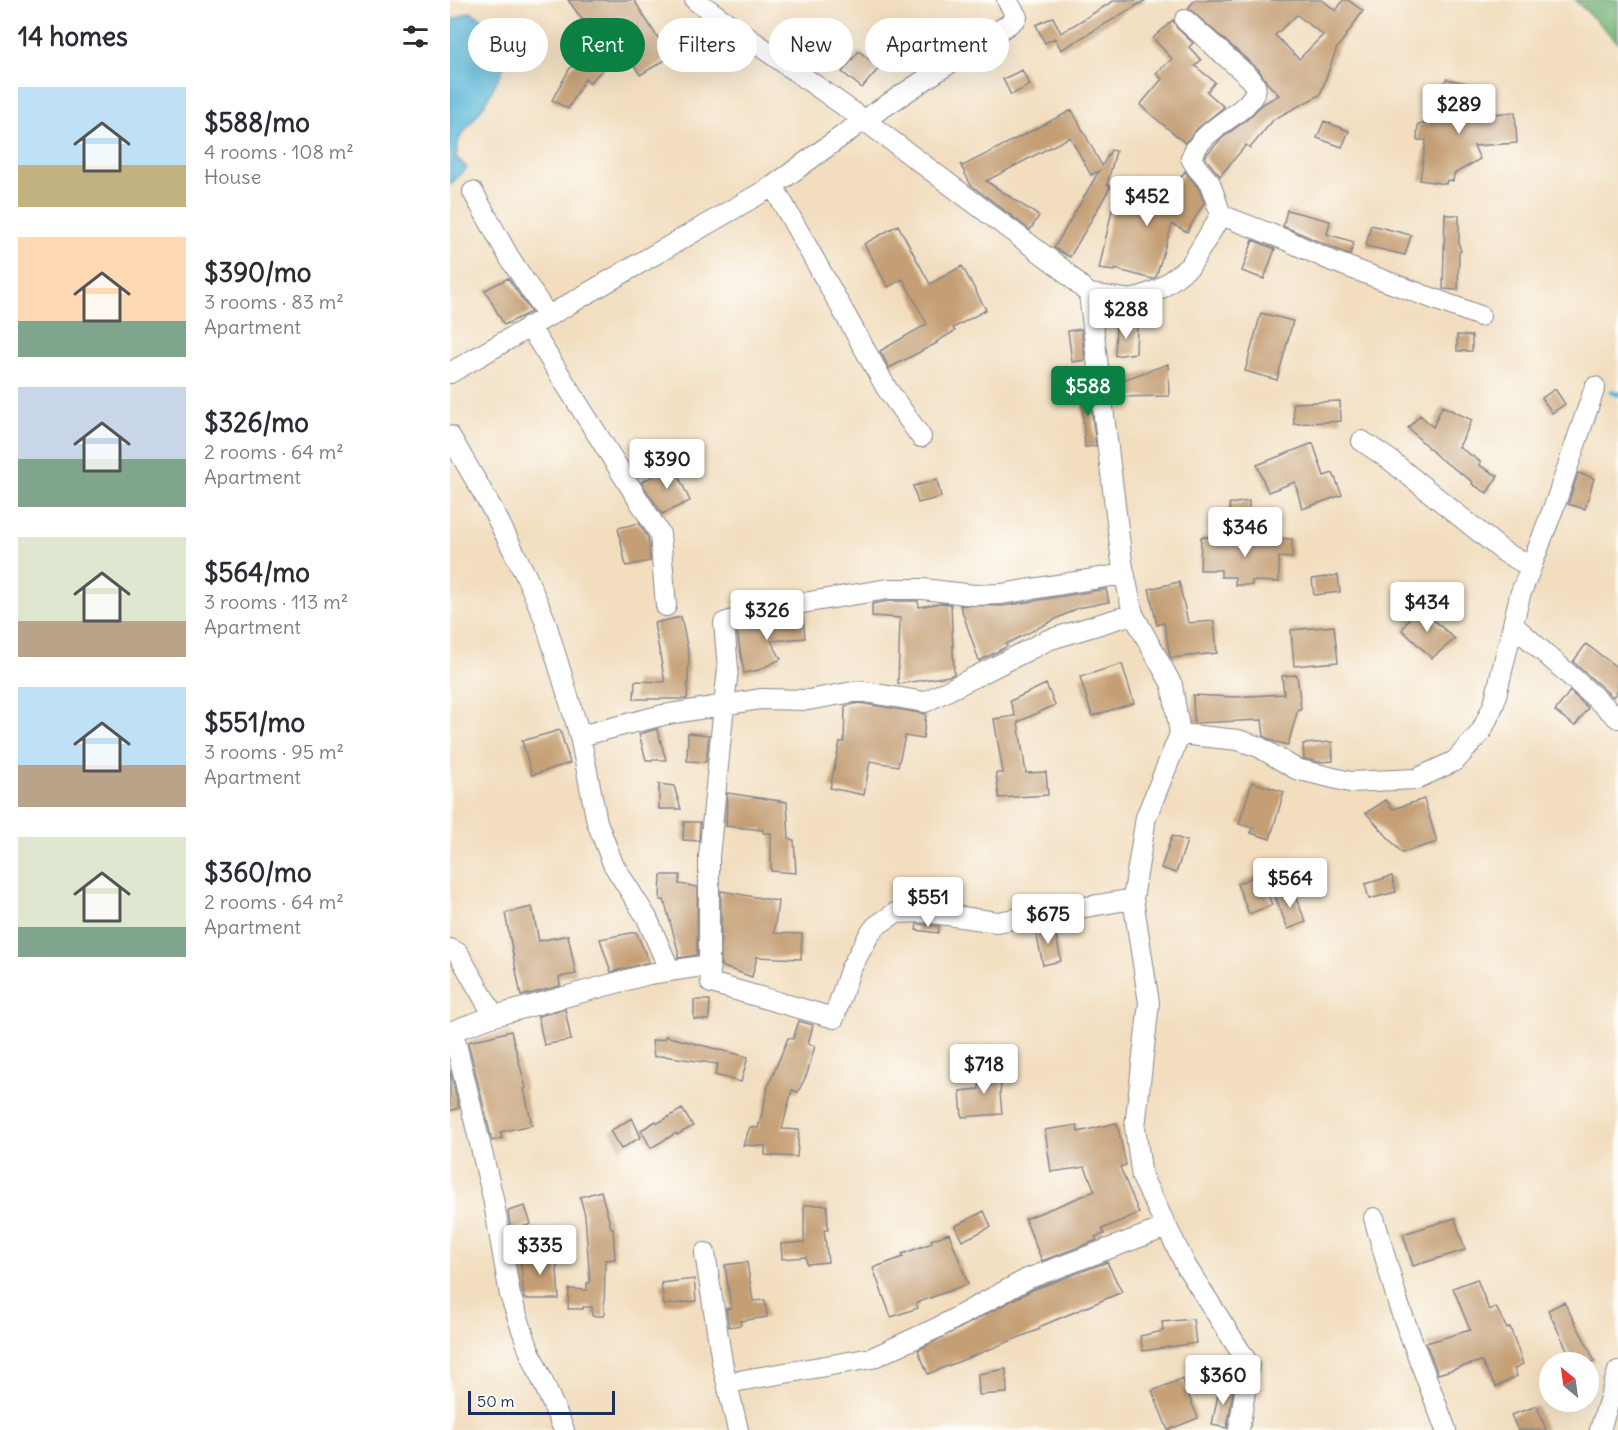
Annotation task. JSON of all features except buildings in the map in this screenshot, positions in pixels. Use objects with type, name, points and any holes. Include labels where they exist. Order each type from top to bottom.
[{"type":"street","points":[[696,0],[864,120],[1061,268],[1089,294],[1132,300],[1160,289],[1190,266],[1221,215]]},
{"type":"street","points":[[450,373],[773,186],[864,120],[1009,24],[1017,17],[1007,0]]},
{"type":"street","points":[[1185,20],[1251,79],[1255,86],[1255,92],[1243,107],[1217,126],[1196,147],[1191,158],[1210,183],[1221,215],[1332,261],[1480,316]]},
{"type":"street","points":[[773,186],[887,389],[921,438]]},
{"type":"street","points":[[473,192],[509,257],[547,315]]},
{"type":"street","points":[[1089,294],[1124,574],[1133,614],[1172,685],[1180,734],[1146,817],[1132,899],[1149,1003],[1135,1127],[1142,1177],[1186,1266],[1250,1365],[1239,1430]]},
{"type":"street","points":[[529,326],[660,534],[666,606]]},
{"type":"street","points":[[1180,734],[1238,740],[1259,747],[1296,769],[1350,782],[1416,779],[1455,761],[1481,732],[1494,704],[1520,596],[1595,387]]},
{"type":"street","points":[[450,436],[494,512],[545,620],[580,736],[597,822],[613,864],[647,918],[669,971]]},
{"type":"street","points":[[1362,441],[1390,459],[1504,552],[1531,567]]},
{"type":"street","points":[[1124,574],[1001,594],[974,595],[923,589],[888,589],[766,609],[724,623],[728,669],[709,856],[711,983],[834,1018],[850,970],[869,935],[876,926],[895,913],[926,912],[998,922],[1132,899]]},
{"type":"street","points":[[580,736],[663,714],[761,699],[808,700],[859,691],[925,702],[1048,640],[1133,614]]},
{"type":"street","points":[[1513,624],[1618,718]]},
{"type":"street","points":[[450,949],[458,953],[494,1016]]},
{"type":"street","points":[[564,1430],[529,1350],[510,1295],[493,1198],[451,1031],[494,1016],[649,974],[709,964]]},
{"type":"street","points":[[1374,1218],[1400,1306],[1446,1430]]},
{"type":"street","points":[[727,1383],[872,1358],[939,1328],[1027,1279],[1167,1227]]},
{"type":"street","points":[[705,1253],[727,1383],[738,1430]]},
{"type":"street","points":[[1600,1430],[1618,1371]]},
{"type":"green space","points":[[1575,0],[1618,0],[1618,42]]},
{"type":"water","points":[[470,12],[481,18],[468,18],[468,72],[501,72],[486,102],[459,139],[456,157],[467,168],[450,185],[450,21]]},
{"type":"waterway","points":[[1612,392],[1618,394]]}]
